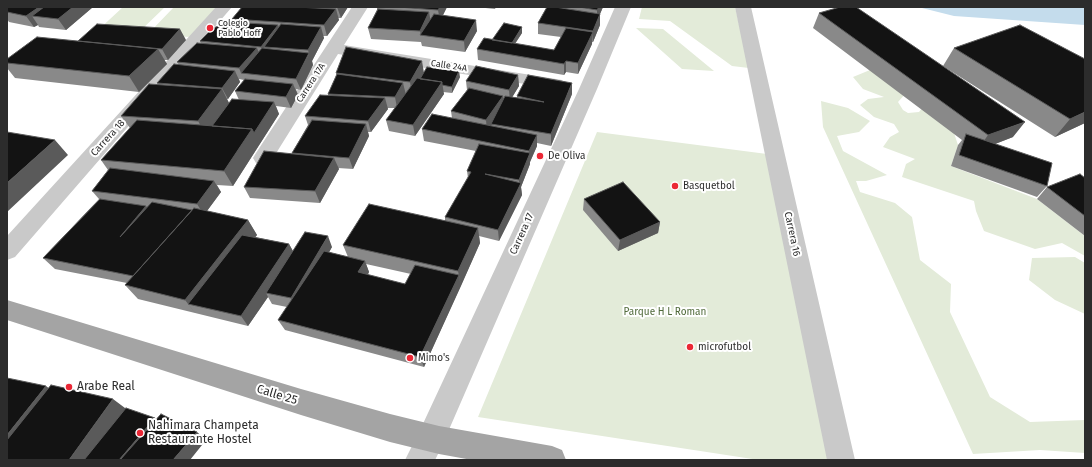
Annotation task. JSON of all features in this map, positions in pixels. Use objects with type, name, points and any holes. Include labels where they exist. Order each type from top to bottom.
[{"type":"main road","name":"Calle 25","points":[[7,310],[301,402],[425,449],[552,460]]},
{"type":"street","name":"Carrera 18","points":[[7,251],[224,7]]},
{"type":"street","name":"Carrera 17A","points":[[263,158],[360,7]]},
{"type":"street","name":"Carrera 17","points":[[425,449],[588,89],[623,7]]},
{"type":"street","name":"Carrera 16","points":[[742,7],[841,460]]},
{"type":"street","name":"Calle 24A","points":[[334,48],[588,89]]},
{"type":"green space","points":[[123,7],[165,7],[137,34],[96,32]]},
{"type":"green space","points":[[174,7],[217,7],[191,37],[147,35]]},
{"type":"green space","points":[[642,7],[735,7],[749,68],[732,66],[670,21],[639,19]]},
{"type":"green space","points":[[636,28],[663,29],[714,71],[682,69]]},
{"type":"green space","points":[[870,70],[893,74],[907,92],[898,102],[903,110],[908,113],[919,112],[926,103],[956,123],[954,133],[958,145],[951,166],[1037,199],[1085,236],[1085,256],[1062,243],[1035,249],[984,231],[976,211],[974,201],[902,177],[906,164],[915,159],[883,147],[890,137],[899,132],[894,124],[874,117],[860,105],[868,99],[884,97],[863,89],[853,77]]},
{"type":"green space","points":[[821,101],[848,108],[870,121],[859,132],[837,136],[843,151],[887,175],[866,181],[856,181],[860,192],[895,203],[912,217],[920,260],[951,284],[950,312],[990,397],[1030,422],[1085,420],[1085,453],[1040,450],[973,454],[823,127]]},
{"type":"green space","name":"Parque H L Roman","points":[[597,132],[767,154],[831,460],[759,460],[478,417]]},
{"type":"green space","points":[[1075,257],[1085,263],[1085,314],[1055,300],[1029,280],[1032,258]]},
{"type":"water","points":[[918,7],[1085,7],[1085,25],[954,16]]},
{"type":"building","points":[[7,7],[39,7],[26,16],[7,12]]},
{"type":"building","points":[[44,7],[73,7],[58,19],[32,16]]},
{"type":"building","points":[[242,7],[336,9],[324,25],[232,19]]},
{"type":"building","points":[[398,7],[440,7],[438,10]]},
{"type":"building","points":[[547,7],[600,14],[593,31],[538,23]]},
{"type":"building","points":[[579,7],[599,7],[597,10]]},
{"type":"building","points":[[840,7],[856,7],[1025,122],[988,135],[819,13]]},
{"type":"building","points":[[378,9],[429,12],[420,31],[368,28]]},
{"type":"building","points":[[434,14],[476,20],[464,41],[420,35]]},
{"type":"building","points":[[230,22],[278,25],[261,47],[200,41],[213,28]]},
{"type":"building","points":[[504,23],[522,27],[512,43],[492,40]]},
{"type":"building","points":[[97,24],[180,29],[162,49],[78,41]]},
{"type":"building","points":[[281,24],[321,27],[308,50],[264,47]]},
{"type":"building","points":[[1020,25],[1085,59],[1085,112],[1070,119],[954,48]]},
{"type":"building","points":[[566,28],[593,32],[578,63],[566,61],[564,64],[477,49],[484,38],[554,50]]},
{"type":"building","points":[[37,37],[158,49],[129,76],[7,63],[7,59]]},
{"type":"building","points":[[197,43],[257,48],[239,68],[177,62]]},
{"type":"building","points":[[346,47],[422,61],[410,82],[336,73]]},
{"type":"building","points":[[262,48],[309,53],[296,79],[241,73]]},
{"type":"building","points":[[174,64],[235,71],[222,88],[157,83]]},
{"type":"building","points":[[476,66],[518,75],[509,90],[466,81]]},
{"type":"building","points":[[427,67],[459,71],[452,87],[442,85],[442,82],[420,79]]},
{"type":"building","points":[[337,74],[403,83],[395,97],[328,94]]},
{"type":"building","points":[[528,75],[572,83],[551,134],[491,124],[505,96],[544,102],[517,96]]},
{"type":"building","points":[[417,78],[442,82],[413,125],[386,120]]},
{"type":"building","points":[[245,79],[293,84],[286,97],[235,91]]},
{"type":"building","points":[[149,84],[222,89],[198,121],[121,116]]},
{"type":"building","points":[[469,88],[503,96],[486,120],[451,111]]},
{"type":"building","points":[[320,95],[385,98],[368,121],[305,116]]},
{"type":"building","points":[[232,99],[274,102],[254,133],[252,129],[212,126]]},
{"type":"building","points":[[432,114],[537,135],[529,151],[422,129]]},
{"type":"building","points":[[137,120],[252,129],[224,171],[101,160]]},
{"type":"building","points":[[312,120],[366,124],[349,158],[292,153]]},
{"type":"building","points":[[7,132],[55,140],[7,183]]},
{"type":"building","points":[[966,134],[1052,163],[1047,186],[959,155]]},
{"type":"building","points":[[479,144],[530,153],[519,180],[485,174],[521,183],[498,230],[445,217],[471,172],[467,171]]},
{"type":"building","points":[[264,151],[334,158],[315,191],[244,187]]},
{"type":"building","points":[[110,168],[214,181],[197,204],[92,191]]},
{"type":"building","points":[[1080,174],[1085,178],[1085,216],[1047,187]]},
{"type":"building","points":[[623,182],[660,222],[620,240],[584,199]]},
{"type":"building","points":[[100,199],[146,206],[120,237],[152,202],[192,210],[133,276],[43,258]]},
{"type":"building","points":[[369,204],[478,228],[458,271],[343,245]]},
{"type":"building","points":[[194,208],[248,220],[185,300],[125,285]]},
{"type":"building","points":[[305,232],[328,236],[291,298],[266,293]]},
{"type":"building","points":[[242,235],[289,244],[241,316],[188,304]]},
{"type":"building","points":[[324,251],[365,261],[358,272],[405,284],[415,265],[459,275],[420,357],[278,320]]},
{"type":"building","points":[[7,378],[46,386],[7,435]]},
{"type":"building","points":[[51,385],[113,399],[69,460],[7,460],[7,440]]},
{"type":"building","points":[[126,408],[155,418],[119,460],[84,460]]},
{"type":"building","points":[[161,414],[197,432],[173,460],[120,460]]},
{"type":"place","name":"Colegio Pablo Hoff","points":[[210,28]]},
{"type":"place","name":"De Oliva","points":[[540,156]]},
{"type":"place","name":"Basquetbol","points":[[675,186]]},
{"type":"place","name":"microfutbol","points":[[690,347]]},
{"type":"place","name":"Mimo's","points":[[410,358]]},
{"type":"place","name":"Arabe Real","points":[[69,387]]},
{"type":"place","name":"Nahimara Champeta Restaurante Hostel","points":[[140,433]]}]
